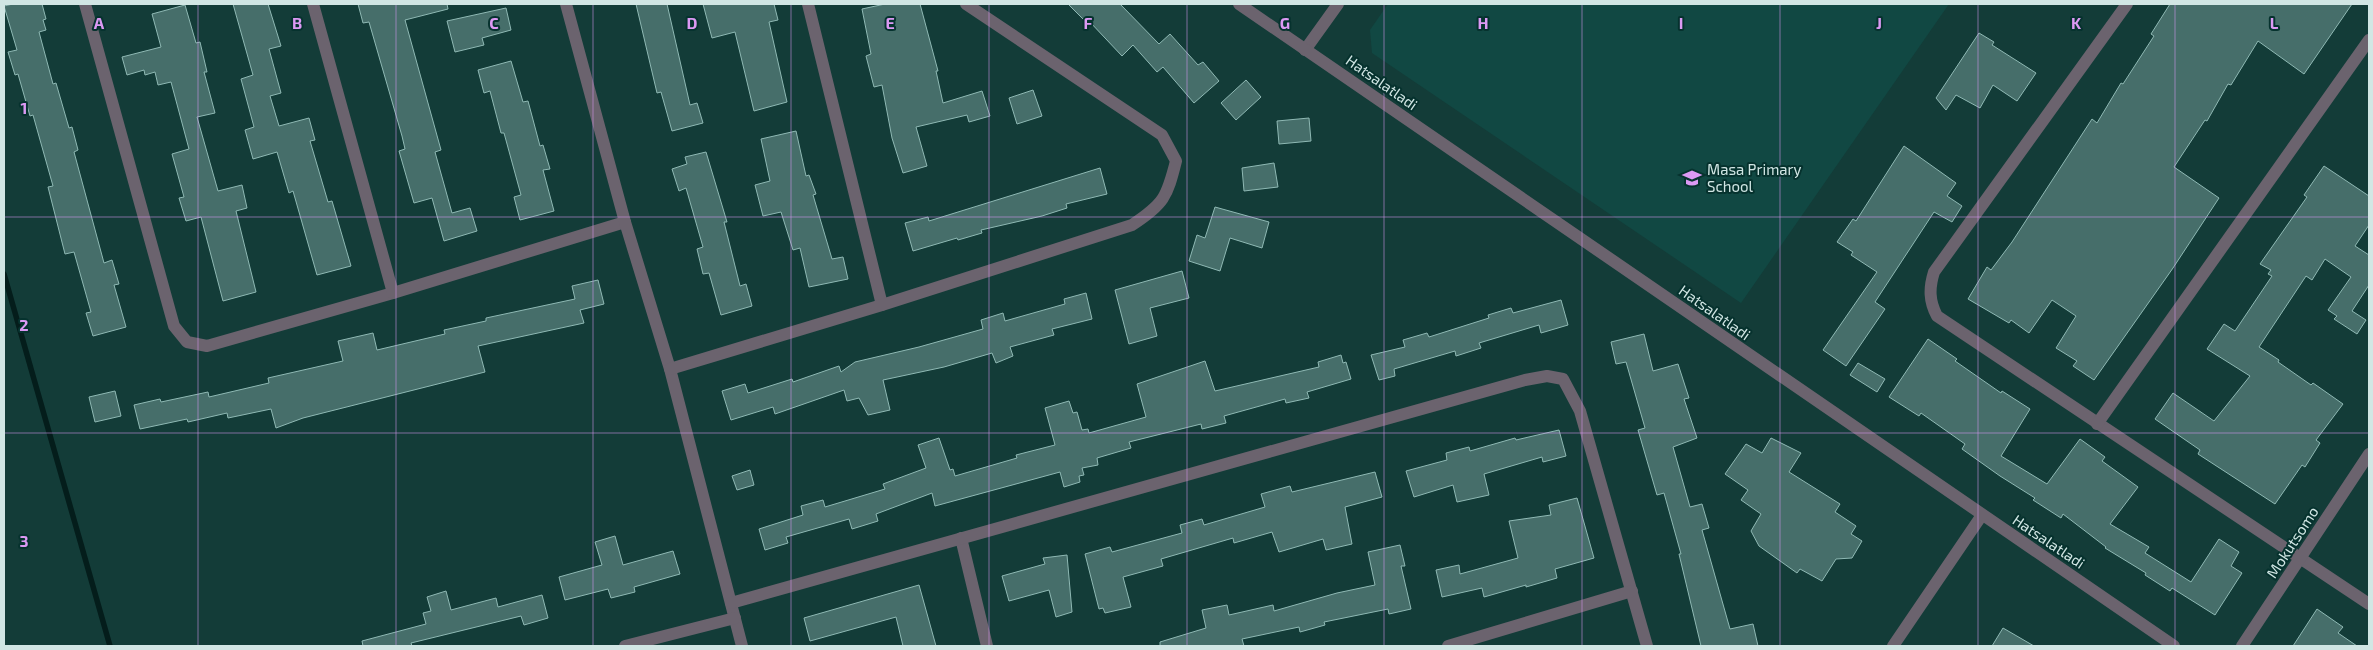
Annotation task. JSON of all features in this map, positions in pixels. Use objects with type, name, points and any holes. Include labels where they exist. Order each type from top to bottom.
[{"type":"street","points":[[85,4],[174,326],[187,342],[207,346],[393,293],[625,222]]},
{"type":"street","points":[[313,4],[393,293]]},
{"type":"street","points":[[566,4],[625,222],[670,368],[742,646]]},
{"type":"street","points":[[808,4],[882,305]]},
{"type":"street","points":[[670,368],[882,305],[1132,225],[1155,210],[1169,191],[1176,161],[1162,135],[966,4]]},
{"type":"street","name":"Hatsalatladi","points":[[1239,4],[2174,646]]},
{"type":"street","points":[[1306,50],[1338,4]]},
{"type":"street","points":[[2127,4],[1934,272],[1930,284],[1932,307],[1937,316],[2369,604]]},
{"type":"street","points":[[2097,424],[2369,40]]},
{"type":"street","points":[[731,603],[1515,383],[1546,376],[1563,379],[1580,411],[1648,646]]},
{"type":"street","name":"Mokutsomo","points":[[2242,646],[2369,454]]},
{"type":"street","points":[[1893,646],[1982,515]]},
{"type":"street","points":[[961,538],[987,646]]},
{"type":"street","points":[[1448,646],[1632,591]]},
{"type":"street","points":[[625,646],[735,618]]},
{"type":"shaded area","name":"Masa Primary School","points":[[1388,4],[1949,4],[1741,303],[1372,53],[1370,30]]},
{"type":"building","points":[[13,4],[42,4],[46,19],[43,20],[46,30],[39,32],[53,84],[56,83],[69,128],[72,127],[78,150],[74,152],[104,263],[112,260],[119,284],[114,285],[126,327],[93,336],[86,313],[91,312],[74,252],[65,254],[48,187],[53,186],[33,115],[30,116],[18,74],[15,75],[8,52],[17,50],[4,6]]},
{"type":"building","points":[[233,4],[268,4],[281,46],[269,49],[281,93],[270,96],[279,126],[309,118],[315,140],[310,141],[328,202],[332,201],[351,266],[317,275],[293,191],[289,193],[277,152],[253,159],[245,130],[254,127],[241,79],[253,75]]},
{"type":"building","points":[[358,4],[447,4],[448,9],[405,20],[441,150],[435,152],[452,213],[470,208],[477,231],[444,241],[432,198],[414,203],[399,151],[405,149],[402,136],[369,22],[363,23]]},
{"type":"building","points":[[636,4],[667,4],[690,105],[697,103],[703,123],[672,131],[661,92],[657,93]]},
{"type":"building","points":[[703,4],[774,4],[778,20],[769,22],[787,102],[754,111],[735,32],[712,38]]},
{"type":"building","points":[[885,4],[920,4],[938,71],[936,71],[943,103],[982,91],[990,116],[969,122],[967,115],[916,127],[927,166],[903,173],[892,138],[882,85],[874,87],[866,56],[871,54],[862,9]]},
{"type":"building","points":[[1068,4],[1120,4],[1159,44],[1170,34],[1198,65],[1203,62],[1219,81],[1194,103],[1163,67],[1157,72],[1133,45],[1122,56],[1089,21],[1087,23]]},
{"type":"building","points":[[2170,4],[2352,4],[2304,74],[2258,41],[2231,85],[2228,84],[2207,121],[2205,120],[2174,167],[2219,198],[2173,268],[2094,380],[2073,366],[2077,361],[2056,348],[2076,316],[2052,300],[2029,333],[2011,320],[2009,323],[1968,299],[1987,267],[1991,270],[2012,242],[2092,119],[2097,123],[2121,83],[2123,84],[2154,36],[2151,34]]},
{"type":"building","points":[[185,5],[196,43],[200,42],[207,72],[204,72],[215,113],[197,117],[218,191],[242,185],[247,208],[236,211],[256,292],[223,301],[201,217],[186,221],[179,198],[184,197],[172,154],[189,149],[171,82],[158,85],[155,72],[145,75],[144,70],[127,75],[122,57],[161,47],[152,14]]},
{"type":"building","points":[[506,8],[511,30],[482,38],[484,45],[455,52],[447,21]]},
{"type":"building","points":[[1979,33],[1994,42],[1992,45],[2036,73],[2017,101],[1993,85],[1980,108],[1956,95],[1946,110],[1936,98]]},
{"type":"building","points":[[511,61],[523,102],[528,101],[540,146],[543,145],[550,169],[543,170],[554,211],[520,220],[514,197],[521,195],[504,133],[501,133],[490,91],[484,93],[478,70]]},
{"type":"building","points":[[1246,80],[1261,97],[1236,120],[1221,103]]},
{"type":"building","points":[[1033,90],[1042,116],[1017,124],[1009,98]]},
{"type":"building","points":[[1309,118],[1311,141],[1279,144],[1277,121]]},
{"type":"building","points":[[796,131],[806,176],[809,175],[816,194],[813,195],[832,259],[843,257],[848,279],[809,287],[800,248],[793,250],[781,212],[763,216],[755,185],[770,181],[761,139]]},
{"type":"building","points":[[1904,146],[1956,183],[1947,196],[1962,206],[1952,222],[1934,212],[1875,302],[1885,309],[1846,366],[1823,350],[1877,272],[1851,255],[1853,252],[1837,242],[1853,219],[1856,221]]},
{"type":"building","points":[[706,152],[727,222],[724,222],[740,286],[746,284],[752,306],[721,315],[709,273],[703,274],[697,249],[703,247],[686,188],[679,191],[672,169],[687,164],[685,157]]},
{"type":"building","points":[[1274,163],[1278,187],[1244,191],[1242,168]]},
{"type":"building","points":[[2324,166],[2369,196],[2369,225],[2355,246],[2369,255],[2369,285],[2352,311],[2366,320],[2357,334],[2334,319],[2337,316],[2328,310],[2351,277],[2325,259],[2312,280],[2306,276],[2259,347],[2311,385],[2313,383],[2343,404],[2316,440],[2320,443],[2305,467],[2302,465],[2275,504],[2198,454],[2200,450],[2155,419],[2173,393],[2214,421],[2250,376],[2207,349],[2224,324],[2235,331],[2272,276],[2268,274],[2271,270],[2260,264],[2307,197],[2304,195]]},
{"type":"building","points":[[1100,168],[1107,194],[1066,204],[1067,208],[1042,216],[981,230],[982,233],[913,251],[905,223],[928,217],[929,221]]},
{"type":"building","points":[[1215,207],[1269,222],[1262,248],[1230,238],[1220,271],[1189,261],[1197,235],[1205,238]]},
{"type":"building","points":[[1182,271],[1189,298],[1150,308],[1157,336],[1129,344],[1115,290]]},
{"type":"building","points":[[598,280],[604,304],[580,310],[584,323],[478,346],[485,372],[303,418],[276,428],[271,409],[228,418],[227,413],[188,422],[187,419],[140,429],[134,405],[160,399],[161,402],[208,392],[209,397],[269,383],[268,378],[343,361],[338,341],[373,333],[377,350],[445,334],[444,330],[486,321],[486,318],[575,299],[572,286]]},
{"type":"building","points":[[1086,293],[1092,319],[1052,329],[1054,335],[1010,347],[1013,356],[996,363],[992,353],[944,367],[883,380],[890,410],[868,415],[859,398],[847,401],[844,390],[775,414],[773,407],[731,420],[722,391],[745,384],[748,393],[792,379],[793,382],[839,366],[841,372],[855,362],[983,329],[981,320],[1003,313],[1005,321],[1065,304],[1064,299]]},
{"type":"building","points":[[1561,300],[1568,325],[1541,333],[1539,325],[1479,343],[1481,348],[1456,356],[1455,351],[1394,369],[1395,376],[1379,380],[1371,355],[1405,347],[1403,340],[1427,333],[1429,337],[1489,318],[1488,315],[1511,308],[1513,313]]},
{"type":"building","points":[[1644,334],[1653,371],[1678,364],[1689,398],[1684,399],[1697,438],[1673,447],[1690,507],[1702,504],[1709,528],[1702,530],[1730,629],[1753,624],[1758,646],[1701,646],[1679,554],[1681,554],[1664,493],[1657,495],[1638,430],[1645,428],[1626,362],[1616,364],[1611,342]]},
{"type":"building","points":[[1928,339],[1957,359],[1955,361],[2001,393],[2002,391],[2030,409],[2001,456],[2047,484],[2080,439],[2105,457],[2102,461],[2138,487],[2110,524],[2149,547],[2145,553],[2191,582],[2219,539],[2239,552],[2231,566],[2242,573],[2215,615],[2172,588],[2170,591],[2145,575],[2146,573],[2105,548],[2063,514],[2061,518],[2033,500],[2035,498],[1962,449],[1965,444],[1921,413],[1919,416],[1889,397]]},
{"type":"building","points":[[1341,355],[1343,363],[1346,362],[1351,379],[1307,392],[1309,398],[1286,403],[1285,399],[1224,416],[1226,423],[1202,429],[1201,424],[1129,442],[1131,448],[1097,458],[1098,465],[1082,468],[1084,475],[1079,476],[1080,482],[1064,487],[1060,472],[935,506],[932,493],[876,514],[878,521],[852,529],[849,519],[786,537],[788,543],[765,550],[759,529],[803,515],[801,506],[823,500],[825,507],[885,489],[883,484],[926,468],[918,445],[939,438],[950,470],[953,469],[955,476],[1017,458],[1016,455],[1055,445],[1045,408],[1069,401],[1073,413],[1077,412],[1082,430],[1088,429],[1089,433],[1146,417],[1137,384],[1205,361],[1215,391],[1319,367],[1318,362]]},
{"type":"building","points":[[1858,363],[1885,379],[1877,392],[1850,375]]},
{"type":"building","points":[[115,391],[121,416],[95,422],[89,397]]},
{"type":"building","points":[[1559,430],[1566,456],[1543,462],[1542,457],[1484,474],[1489,495],[1457,502],[1453,485],[1414,497],[1406,471],[1447,460],[1446,453],[1469,447],[1470,451],[1515,438],[1516,440]]},
{"type":"building","points":[[1771,438],[1801,453],[1789,472],[1840,504],[1835,512],[1856,526],[1851,534],[1862,541],[1852,558],[1836,559],[1822,581],[1800,569],[1797,573],[1759,546],[1751,531],[1761,514],[1741,500],[1748,490],[1725,474],[1746,444],[1762,453]]},
{"type":"building","points":[[750,470],[754,485],[737,490],[732,476]]},
{"type":"building","points":[[1375,472],[1382,497],[1345,507],[1352,544],[1326,550],[1323,539],[1279,552],[1272,532],[1234,543],[1233,538],[1161,559],[1163,566],[1123,577],[1131,607],[1105,613],[1103,608],[1099,609],[1085,554],[1110,547],[1112,552],[1182,533],[1180,525],[1202,519],[1204,525],[1265,507],[1261,494],[1290,486],[1292,492]]},
{"type":"building","points":[[1577,498],[1594,558],[1555,569],[1557,578],[1526,587],[1526,585],[1484,597],[1482,588],[1442,597],[1436,570],[1459,565],[1460,574],[1518,558],[1509,521],[1551,515],[1549,505]]},
{"type":"building","points":[[615,536],[623,565],[673,551],[680,574],[634,587],[635,592],[611,598],[608,589],[565,600],[559,577],[602,565],[595,542]]},
{"type":"building","points":[[1400,545],[1405,566],[1401,566],[1411,609],[1389,614],[1388,609],[1324,622],[1325,625],[1300,632],[1299,627],[1242,639],[1244,646],[1160,646],[1160,642],[1206,628],[1202,610],[1227,605],[1229,615],[1273,605],[1274,611],[1337,593],[1375,585],[1368,552]]},
{"type":"building","points":[[1067,555],[1072,612],[1056,617],[1049,590],[1009,601],[1002,576],[1045,564],[1043,558]]},
{"type":"building","points":[[919,585],[936,646],[903,646],[896,617],[810,641],[804,618]]},
{"type":"building","points":[[446,591],[451,610],[496,598],[498,607],[542,595],[548,618],[524,625],[521,616],[411,643],[412,646],[363,646],[362,641],[426,624],[423,613],[431,611],[427,597]]},
{"type":"building","points":[[2317,609],[2343,627],[2338,633],[2357,646],[2293,646]]},
{"type":"building","points":[[2003,628],[2034,646],[1992,646]]},
{"type":"waterway","points":[[4,274],[110,646]]},
{"type":"place","name":"Masa Primary School","points":[[1692,178]]}]
